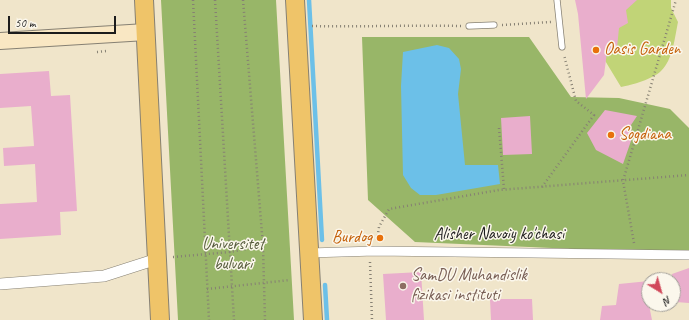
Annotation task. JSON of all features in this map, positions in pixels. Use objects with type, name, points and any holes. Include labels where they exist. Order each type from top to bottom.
[{"type":"main road","points":[[144,0],[161,258],[160,320]]},
{"type":"main road","points":[[295,0],[313,320]]},
{"type":"main road","points":[[0,41],[146,32]]},
{"type":"street","name":"Alisher Navoiy ko'chasi","points":[[309,253],[370,251],[635,253],[689,255]]},
{"type":"street","points":[[0,284],[104,276],[161,258]]},
{"type":"lane","points":[[557,0],[562,47]]},
{"type":"lane","points":[[469,26],[494,25]]},
{"type":"path","points":[[193,0],[209,320]]},
{"type":"path","points":[[215,0],[234,320]]},
{"type":"path","points":[[243,0],[263,246],[265,320]]},
{"type":"path","points":[[635,253],[623,181],[676,0]]},
{"type":"path","points":[[494,25],[559,22]]},
{"type":"path","points":[[318,26],[469,26]]},
{"type":"path","points":[[542,187],[594,115],[576,101],[562,47]]},
{"type":"path","points":[[499,128],[504,189]]},
{"type":"path","points":[[379,227],[390,209],[504,189],[689,175]]},
{"type":"path","points":[[161,258],[230,252],[263,246]]},
{"type":"path","points":[[370,251],[372,320]]},
{"type":"path","points":[[207,289],[290,280]]},
{"type":"green space","name":"Universitet bulvari","points":[[161,0],[276,0],[294,320],[178,320]]},
{"type":"green space","points":[[580,0],[671,0],[671,8],[678,22],[671,54],[661,71],[648,79],[621,87],[598,49]]},
{"type":"green space","points":[[362,37],[529,37],[571,97],[619,98],[670,109],[689,128],[689,254],[415,242],[368,200]]},
{"type":"water","points":[[437,45],[449,48],[459,59],[461,69],[458,94],[465,165],[498,165],[500,184],[436,195],[420,195],[411,188],[403,175],[401,86],[403,52]]},
{"type":"building","name":"Oasis Garden","points":[[575,0],[637,0],[626,10],[628,23],[619,28],[617,48],[607,52],[604,75],[586,99],[578,14]]},
{"type":"building","points":[[49,71],[51,96],[70,95],[77,211],[60,212],[61,235],[0,239],[0,204],[37,202],[35,164],[4,166],[3,148],[34,146],[31,106],[0,108],[0,74]]},
{"type":"building","points":[[605,110],[637,116],[631,125],[632,138],[623,164],[596,150],[587,133]]},
{"type":"building","points":[[530,116],[532,154],[503,155],[501,118]]},
{"type":"building","points":[[689,268],[689,303],[681,302],[681,272],[678,272]]},
{"type":"building","points":[[421,272],[424,320],[386,320],[383,274]]},
{"type":"building","points":[[641,282],[641,312],[650,312],[652,320],[600,320],[602,306],[616,305],[619,284]]},
{"type":"building","points":[[490,299],[532,299],[533,320],[491,320]]},
{"type":"waterway","points":[[309,0],[322,240]]},
{"type":"waterway","points":[[325,285],[327,320]]},
{"type":"place","name":"Oasis Garden","points":[[596,50]]},
{"type":"place","name":"Sogdiana","points":[[611,135]]},
{"type":"place","name":"Burdog","points":[[380,238]]},
{"type":"place","name":"SamDU Muhandislik fizikasi instituti","points":[[403,286]]}]
